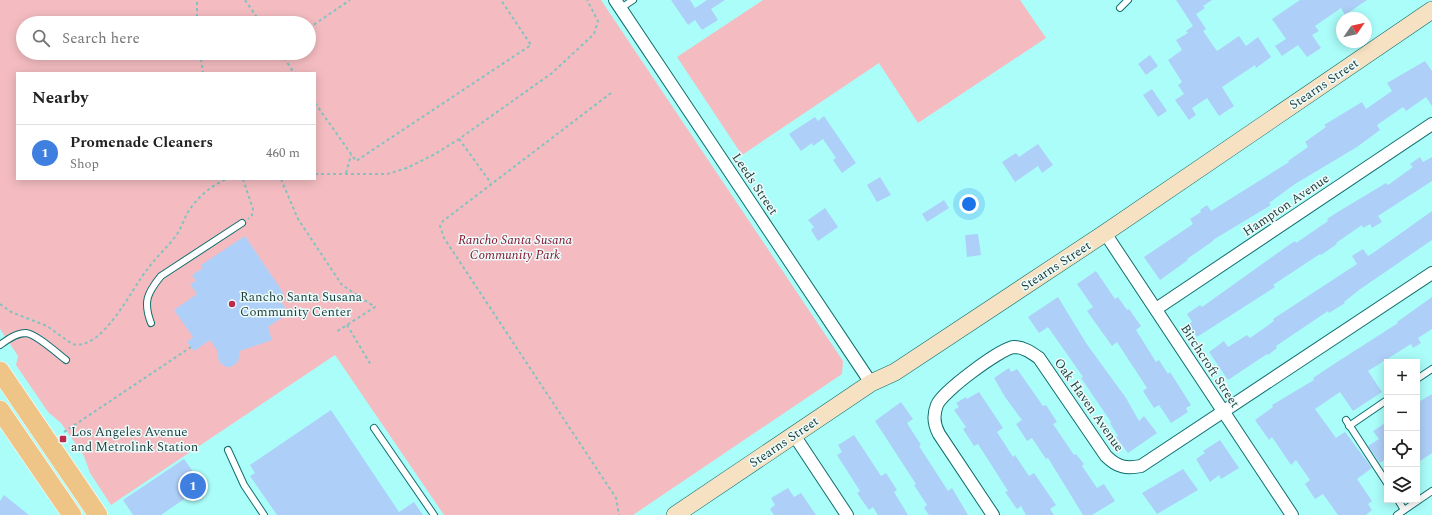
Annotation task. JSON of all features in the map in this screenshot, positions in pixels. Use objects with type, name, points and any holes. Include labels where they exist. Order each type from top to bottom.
[{"type":"main road","name":"Stearns Street","points":[[675,515],[871,383],[895,372],[1105,233],[1432,10]]},
{"type":"main road","points":[[0,371],[98,515]]},
{"type":"main road","points":[[0,410],[72,515]]},
{"type":"street","name":"Leeds Street","points":[[618,4],[871,383]]},
{"type":"street","name":"Hampton Avenue","points":[[1156,310],[1432,124]]},
{"type":"street","name":"Birchcroft Street","points":[[1105,233],[1292,515]]},
{"type":"street","name":"Oak Haven Avenue","points":[[993,515],[939,434],[935,426],[934,418],[937,404],[944,395],[994,355],[1003,350],[1015,347],[1028,350],[1038,358],[1106,456],[1113,463],[1121,467],[1130,468],[1141,466],[1432,273]]},
{"type":"street","points":[[794,435],[847,515]]},
{"type":"lane","points":[[618,4],[633,0]]},
{"type":"lane","points":[[1120,8],[1128,0]]},
{"type":"lane","points":[[151,323],[146,310],[146,300],[152,287],[161,276],[242,223]]},
{"type":"lane","points":[[0,345],[16,335],[26,333],[33,336],[66,360]]},
{"type":"lane","points":[[1420,377],[1432,369]]},
{"type":"lane","points":[[1384,402],[1347,423],[1384,478]]},
{"type":"lane","points":[[374,428],[434,515]]},
{"type":"lane","points":[[228,450],[244,485],[264,515]]},
{"type":"lane","points":[[1397,515],[1432,491]]},
{"type":"lane","points":[[1400,503],[1404,510]]},
{"type":"path","points":[[197,0],[197,16]]},
{"type":"path","points":[[245,0],[256,16]]},
{"type":"path","points":[[316,23],[350,0]]},
{"type":"path","points":[[316,104],[356,161],[531,45],[501,0]]},
{"type":"path","points":[[316,174],[387,174],[407,168],[459,139],[552,73],[594,34],[598,22],[587,0]]},
{"type":"path","points":[[201,60],[203,72]]},
{"type":"path","points":[[286,60],[293,72]]},
{"type":"path","points":[[611,93],[443,221],[440,226],[444,238],[616,498],[619,515]]},
{"type":"path","points":[[459,139],[491,184]]},
{"type":"path","points":[[346,174],[351,155]]},
{"type":"path","points":[[0,304],[11,312],[47,326],[72,344],[77,346],[86,344],[110,324],[122,310],[145,272],[177,234],[189,210],[208,190],[225,180]]},
{"type":"path","points":[[242,223],[252,215],[253,208],[243,180]]},
{"type":"path","points":[[281,180],[298,218],[342,285],[375,306],[336,332]]},
{"type":"path","points":[[347,325],[371,365]]},
{"type":"path","points":[[64,432],[191,347]]},
{"type":"green space","name":"Rancho Santa Susana Community Park","points":[[0,0],[601,0],[843,361],[842,374],[633,515],[444,515],[335,355],[111,505],[90,473],[84,456],[61,423],[48,412],[16,365],[18,356],[0,329]]},
{"type":"green space","points":[[763,0],[1020,0],[1046,38],[918,123],[879,63],[742,155],[677,57]]},
{"type":"building","points":[[671,0],[690,0],[695,8],[707,0],[725,0],[711,9],[718,20],[702,30],[695,20],[688,25]]},
{"type":"building","points":[[1176,0],[1212,0],[1203,6],[1205,8],[1196,14],[1206,29],[1203,31],[1217,51],[1239,36],[1246,46],[1258,37],[1271,57],[1256,68],[1255,65],[1222,87],[1234,106],[1219,116],[1207,98],[1192,108],[1196,115],[1189,120],[1175,100],[1184,94],[1178,85],[1182,82],[1168,60],[1182,50],[1176,40],[1188,33],[1186,31],[1193,26]]},
{"type":"building","points":[[1300,0],[1367,0],[1349,12],[1343,12],[1341,8],[1315,26],[1319,31],[1312,35],[1321,48],[1307,57],[1298,45],[1282,56],[1275,46],[1286,39],[1272,19]]},
{"type":"building","points":[[1150,55],[1158,66],[1146,75],[1138,64]]},
{"type":"building","points":[[1425,61],[1432,71],[1432,106],[1426,97],[1406,111],[1403,107],[1377,125],[1380,130],[1357,147],[1295,184],[1269,203],[1271,205],[1213,240],[1160,280],[1144,257],[1193,224],[1190,219],[1201,212],[1200,210],[1207,205],[1211,211],[1289,162],[1288,161],[1308,147],[1305,142],[1326,127],[1324,125],[1362,102],[1366,109],[1392,91],[1387,83]]},
{"type":"building","points":[[1152,89],[1167,111],[1158,117],[1143,95]]},
{"type":"building","points":[[824,116],[856,163],[842,173],[833,160],[836,158],[823,139],[813,146],[812,143],[801,151],[789,134],[815,117],[818,121]]},
{"type":"building","points":[[1038,144],[1053,165],[1042,173],[1038,166],[1015,182],[1002,162],[1016,153],[1019,157]]},
{"type":"building","points":[[1420,157],[1423,162],[1432,157],[1432,181],[1378,216],[1382,222],[1372,228],[1370,224],[1363,228],[1362,225],[1321,255],[1320,254],[1273,285],[1275,287],[1197,337],[1189,324],[1192,322],[1187,314],[1200,305],[1202,307],[1286,247],[1295,241],[1296,243],[1328,221],[1327,219],[1336,213],[1386,183],[1388,185],[1413,167],[1410,164]]},
{"type":"building","points":[[880,177],[891,195],[877,202],[867,185]]},
{"type":"building","points":[[944,200],[949,208],[927,222],[922,214]]},
{"type":"building","points":[[825,208],[838,227],[818,241],[811,230],[814,227],[808,220]]},
{"type":"building","points":[[1432,211],[1432,240],[1359,290],[1344,302],[1345,303],[1329,313],[1328,311],[1276,346],[1277,348],[1268,355],[1267,354],[1228,380],[1209,352],[1224,341],[1228,347],[1247,335],[1250,338],[1274,321],[1273,319],[1357,264],[1352,256],[1363,249],[1368,256]]},
{"type":"building","points":[[978,234],[981,255],[967,257],[965,235]]},
{"type":"building","name":"Rancho Santa Susana Community Center","points":[[245,236],[284,294],[278,298],[289,313],[268,327],[272,340],[240,351],[238,362],[231,367],[226,367],[219,362],[217,350],[210,340],[194,351],[187,342],[193,337],[174,310],[197,294],[190,284],[196,281],[192,275],[203,268],[201,265]]},
{"type":"building","points":[[1096,271],[1115,299],[1118,297],[1127,310],[1129,309],[1141,326],[1136,330],[1156,362],[1159,360],[1168,374],[1170,372],[1191,405],[1186,408],[1188,412],[1171,423],[1159,405],[1154,408],[1143,391],[1147,388],[1117,342],[1112,346],[1087,311],[1093,307],[1077,284]]},
{"type":"building","points":[[1058,297],[1086,343],[1126,398],[1139,421],[1144,416],[1157,433],[1128,453],[1116,437],[1118,436],[1110,423],[1111,422],[1081,378],[1083,377],[1048,327],[1039,333],[1028,317]]},
{"type":"building","points":[[1432,297],[1432,329],[1418,338],[1421,343],[1413,348],[1411,344],[1387,359],[1384,359],[1384,361],[1368,371],[1382,392],[1353,411],[1340,392],[1315,409],[1336,438],[1345,432],[1372,468],[1357,479],[1372,501],[1368,504],[1372,510],[1366,515],[1338,515],[1323,494],[1315,499],[1305,484],[1310,480],[1296,460],[1291,465],[1272,437],[1269,440],[1255,420],[1273,407],[1272,405],[1314,380],[1313,378],[1398,323],[1397,322]]},
{"type":"building","points":[[1009,368],[1011,372],[1017,369],[1043,406],[1046,405],[1057,422],[1053,424],[1074,455],[1076,454],[1084,464],[1082,466],[1097,488],[1104,484],[1115,501],[1092,515],[1083,515],[1048,458],[1046,459],[1032,438],[1027,441],[1016,424],[1022,420],[1005,397],[994,378]]},
{"type":"building","points":[[979,392],[1003,428],[997,432],[1013,457],[1015,455],[1029,476],[1034,473],[1056,505],[1050,509],[1054,515],[1026,515],[1021,506],[1017,509],[1005,492],[1008,491],[978,444],[974,446],[963,429],[966,427],[954,410],[959,407],[956,403]]},
{"type":"building","points":[[1432,394],[1432,453],[1420,461],[1420,431],[1420,401]]},
{"type":"building","points":[[901,402],[913,419],[907,423],[921,445],[919,446],[948,491],[952,488],[968,515],[929,515],[924,508],[927,505],[914,485],[916,484],[875,421]]},
{"type":"building","points":[[331,410],[399,512],[414,502],[423,515],[277,515],[250,476],[255,473],[250,465]]},
{"type":"building","points":[[1384,424],[1384,460],[1380,463],[1368,446],[1379,439],[1373,431]]},
{"type":"building","points":[[854,435],[881,476],[886,473],[897,490],[894,492],[908,515],[878,515],[873,507],[869,510],[857,493],[860,491],[837,455],[842,452],[838,445]]},
{"type":"building","points":[[1220,440],[1239,468],[1221,479],[1219,475],[1210,482],[1196,459],[1205,453],[1203,451]]},
{"type":"building","points":[[184,459],[203,486],[161,515],[133,515],[123,500]]},
{"type":"building","points":[[1183,469],[1198,490],[1157,514],[1142,493]]},
{"type":"building","points":[[788,488],[794,497],[801,493],[816,515],[774,515],[770,509],[775,505],[771,498]]},
{"type":"building","points":[[4,495],[29,515],[0,515],[0,501]]},
{"type":"place","name":"Rancho Santa Susana Community Center","points":[[232,304]]},
{"type":"place","name":"Los Angeles Avenue and Metrolink Station","points":[[63,439]]},
{"type":"place","name":"Promenade Cleaners","points":[[193,486]]}]
